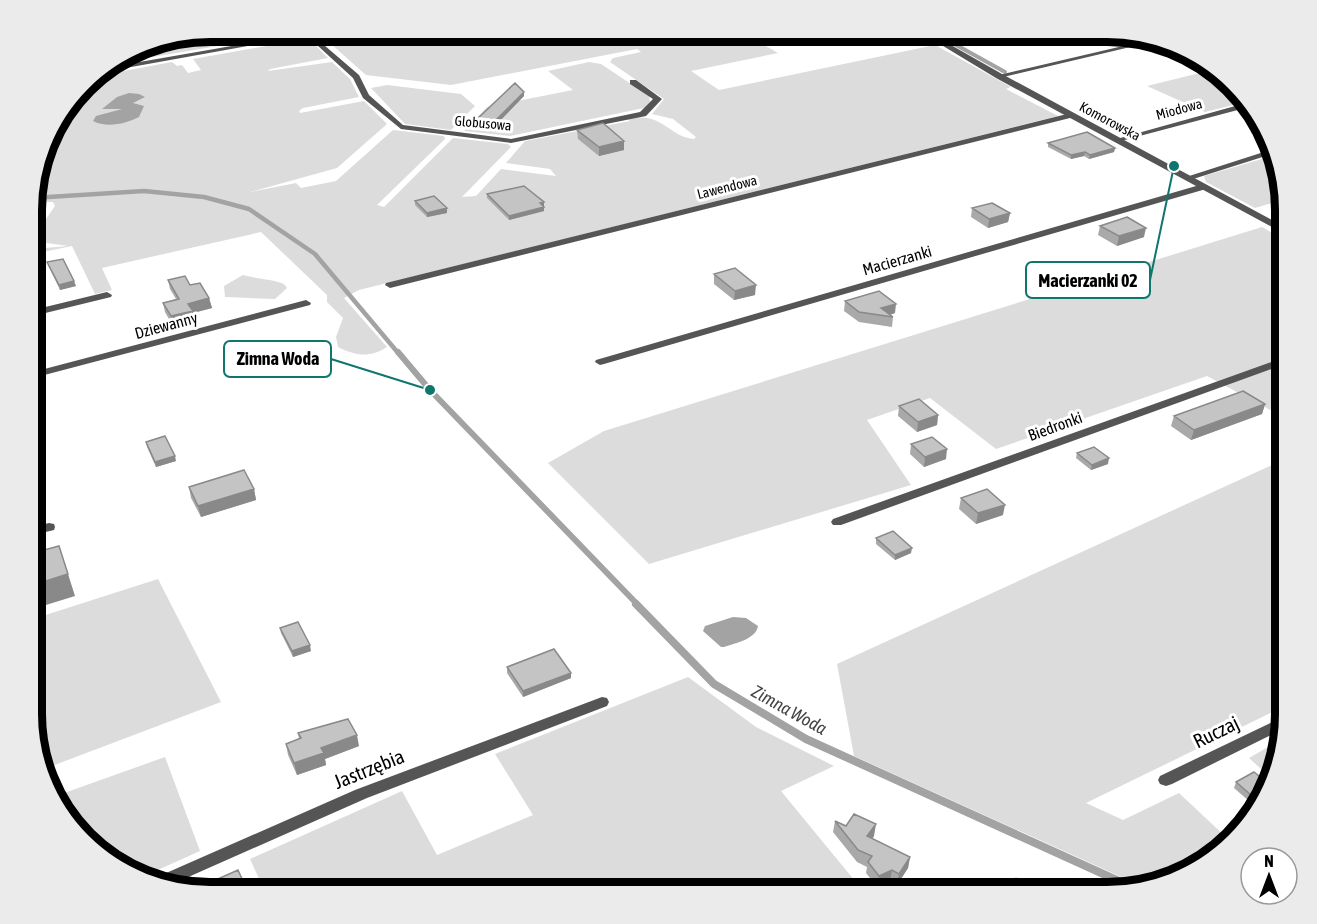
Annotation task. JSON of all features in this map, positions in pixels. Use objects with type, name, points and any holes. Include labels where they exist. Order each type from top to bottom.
[{"type":"street","points":[[122,67],[263,42]]},
{"type":"street","name":"Globusowa","points":[[317,42],[356,77],[366,96],[401,128],[511,141],[523,139],[643,114],[658,99],[633,82]]},
{"type":"street","name":"Komorowska","points":[[940,42],[1071,116],[1275,226]]},
{"type":"street","points":[[999,76],[1136,45]]},
{"type":"street","name":"Miodowa","points":[[1117,140],[1239,107]]},
{"type":"street","name":"Lawendowa","points":[[390,285],[1071,116]]},
{"type":"street","points":[[1187,178],[1265,154]]},
{"type":"street","name":"Macierzanki","points":[[600,362],[1203,187]]},
{"type":"street","points":[[42,310],[107,295]]},
{"type":"street","name":"Dziewanny","points":[[42,373],[306,303]]},
{"type":"street","name":"Biedronki","points":[[837,522],[1275,364]]},
{"type":"street","points":[[42,529],[49,527]]},
{"type":"street","name":"Jastrzębia","points":[[171,877],[360,794],[602,702]]},
{"type":"street","name":"Ruczaj","points":[[1166,780],[1275,726]]},
{"type":"shaded area","points":[[241,42],[137,60],[156,51],[188,43]]},
{"type":"shaded area","points":[[289,42],[312,42],[328,58],[268,71],[332,62],[350,79],[359,97],[303,108],[299,111],[300,113],[364,101],[387,124],[337,168],[250,192],[296,183],[301,188],[336,181],[393,130],[444,136],[445,139],[377,205],[384,207],[453,138],[508,144],[511,147],[462,197],[476,196],[501,169],[556,176],[550,169],[506,163],[525,141],[630,121],[628,119],[640,117],[657,121],[685,137],[694,139],[696,137],[673,119],[652,114],[664,99],[610,62],[613,58],[641,52],[637,49],[451,85],[366,75],[329,42],[759,42],[778,53],[691,71],[719,90],[935,45],[1011,87],[1006,89],[1058,116],[359,290],[344,298],[387,347],[369,354],[357,354],[338,347],[336,337],[343,318],[327,302],[327,295],[261,232],[102,268],[112,290],[95,294],[72,246],[42,252],[42,248],[68,246],[42,242],[42,221],[55,206],[53,202],[42,202],[43,188],[55,146],[80,105],[113,73],[172,62],[177,66],[182,65],[188,73],[201,70],[193,59]]},
{"type":"shaded area","points":[[589,62],[601,64],[649,96],[650,102],[644,108],[510,136],[464,131],[487,107],[573,90],[548,71]]},
{"type":"shaded area","points":[[1202,72],[1226,91],[1237,104],[1205,112],[1147,86]]},
{"type":"shaded area","points":[[387,85],[461,94],[475,106],[451,130],[405,124],[371,88]]},
{"type":"shaded area","points":[[129,93],[145,97],[133,103],[144,106],[139,117],[116,124],[93,121],[96,116],[122,109],[102,109],[117,97]]},
{"type":"shaded area","points":[[1266,158],[1275,202],[1255,208],[1206,182],[1204,176]]},
{"type":"shaded area","points":[[1262,227],[1275,234],[1275,413],[1207,376],[996,449],[930,398],[867,420],[911,485],[649,564],[548,463],[604,431]]},
{"type":"shaded area","points":[[243,275],[279,282],[287,288],[275,299],[225,297],[224,286]]},
{"type":"shaded area","points":[[1275,464],[1275,711],[1086,803],[1123,820],[1179,793],[1224,835],[1181,865],[1130,881],[854,756],[837,664]]},
{"type":"shaded area","points":[[158,579],[221,702],[51,766],[45,747],[42,725],[42,616]]},
{"type":"shaded area","points":[[733,617],[746,618],[758,626],[754,634],[745,640],[721,647],[703,631],[705,626]]},
{"type":"shaded area","points":[[688,677],[756,727],[834,766],[781,791],[856,882],[260,882],[250,859],[402,791],[437,855],[533,815],[495,754]]},
{"type":"shaded area","points":[[1272,745],[1264,772],[1249,758]]},
{"type":"shaded area","points":[[165,757],[200,851],[153,872],[136,865],[117,854],[91,833],[62,794]]},
{"type":"shaded area","points":[[1016,877],[1027,882],[1006,882]]},
{"type":"building","points":[[515,83],[524,92],[492,124],[474,122]]},
{"type":"building","points":[[603,123],[624,141],[599,147],[577,130]]},
{"type":"building","points":[[1087,132],[1115,148],[1090,155],[1085,152],[1071,155],[1048,143]]},
{"type":"building","points":[[524,186],[544,202],[540,203],[544,207],[509,216],[487,194]]},
{"type":"building","points":[[434,196],[447,208],[427,213],[415,201]]},
{"type":"building","points":[[992,203],[1010,213],[989,219],[972,208]]},
{"type":"building","points":[[1127,217],[1146,228],[1119,236],[1100,226]]},
{"type":"building","points":[[63,259],[74,281],[59,285],[47,262]]},
{"type":"building","points":[[735,268],[756,285],[735,291],[714,274]]},
{"type":"building","points":[[185,276],[190,285],[200,283],[209,298],[188,304],[193,311],[171,316],[163,303],[179,299],[168,280]]},
{"type":"building","points":[[879,291],[896,304],[881,308],[893,317],[859,312],[845,301]]},
{"type":"building","points":[[1243,391],[1265,404],[1194,430],[1174,416]]},
{"type":"building","points":[[919,399],[938,415],[918,422],[899,406]]},
{"type":"building","points":[[165,436],[175,456],[155,462],[146,442]]},
{"type":"building","points":[[932,437],[947,449],[925,457],[911,444]]},
{"type":"building","points":[[1094,447],[1109,458],[1092,465],[1077,453]]},
{"type":"building","points":[[244,470],[254,489],[198,506],[189,487]]},
{"type":"building","points":[[987,489],[1005,505],[978,513],[961,498]]},
{"type":"building","points":[[893,531],[912,548],[895,555],[876,538]]},
{"type":"building","points":[[59,546],[68,574],[42,582],[42,551]]},
{"type":"building","points":[[298,622],[310,645],[292,651],[280,628]]},
{"type":"building","points":[[554,649],[571,673],[523,691],[507,667]]},
{"type":"building","points":[[348,719],[357,735],[321,748],[324,753],[294,763],[286,744],[301,738],[298,733]]},
{"type":"building","points":[[1254,772],[1262,778],[1253,797],[1236,782]]},
{"type":"building","points":[[854,814],[876,824],[867,836],[910,857],[899,874],[892,870],[879,876],[868,862],[872,856],[858,850],[835,821],[846,826]]},
{"type":"building","points":[[238,870],[243,882],[211,882]]},
{"type":"waterway","points":[[951,42],[1005,72]]},
{"type":"waterway","points":[[955,44],[965,42]]},
{"type":"waterway","name":"Zimna Woda","points":[[43,197],[144,191],[204,197],[249,209],[315,254],[399,354]]},
{"type":"waterway","name":"Zimna Woda","points":[[398,352],[430,390],[638,605]]},
{"type":"waterway","name":"Zimna Woda","points":[[636,604],[714,684],[806,739],[1120,881]]},
{"type":"place","name":"Macierzanki 02","points":[[1174,166]]},
{"type":"place","name":"Zimna Woda","points":[[430,390]]}]
